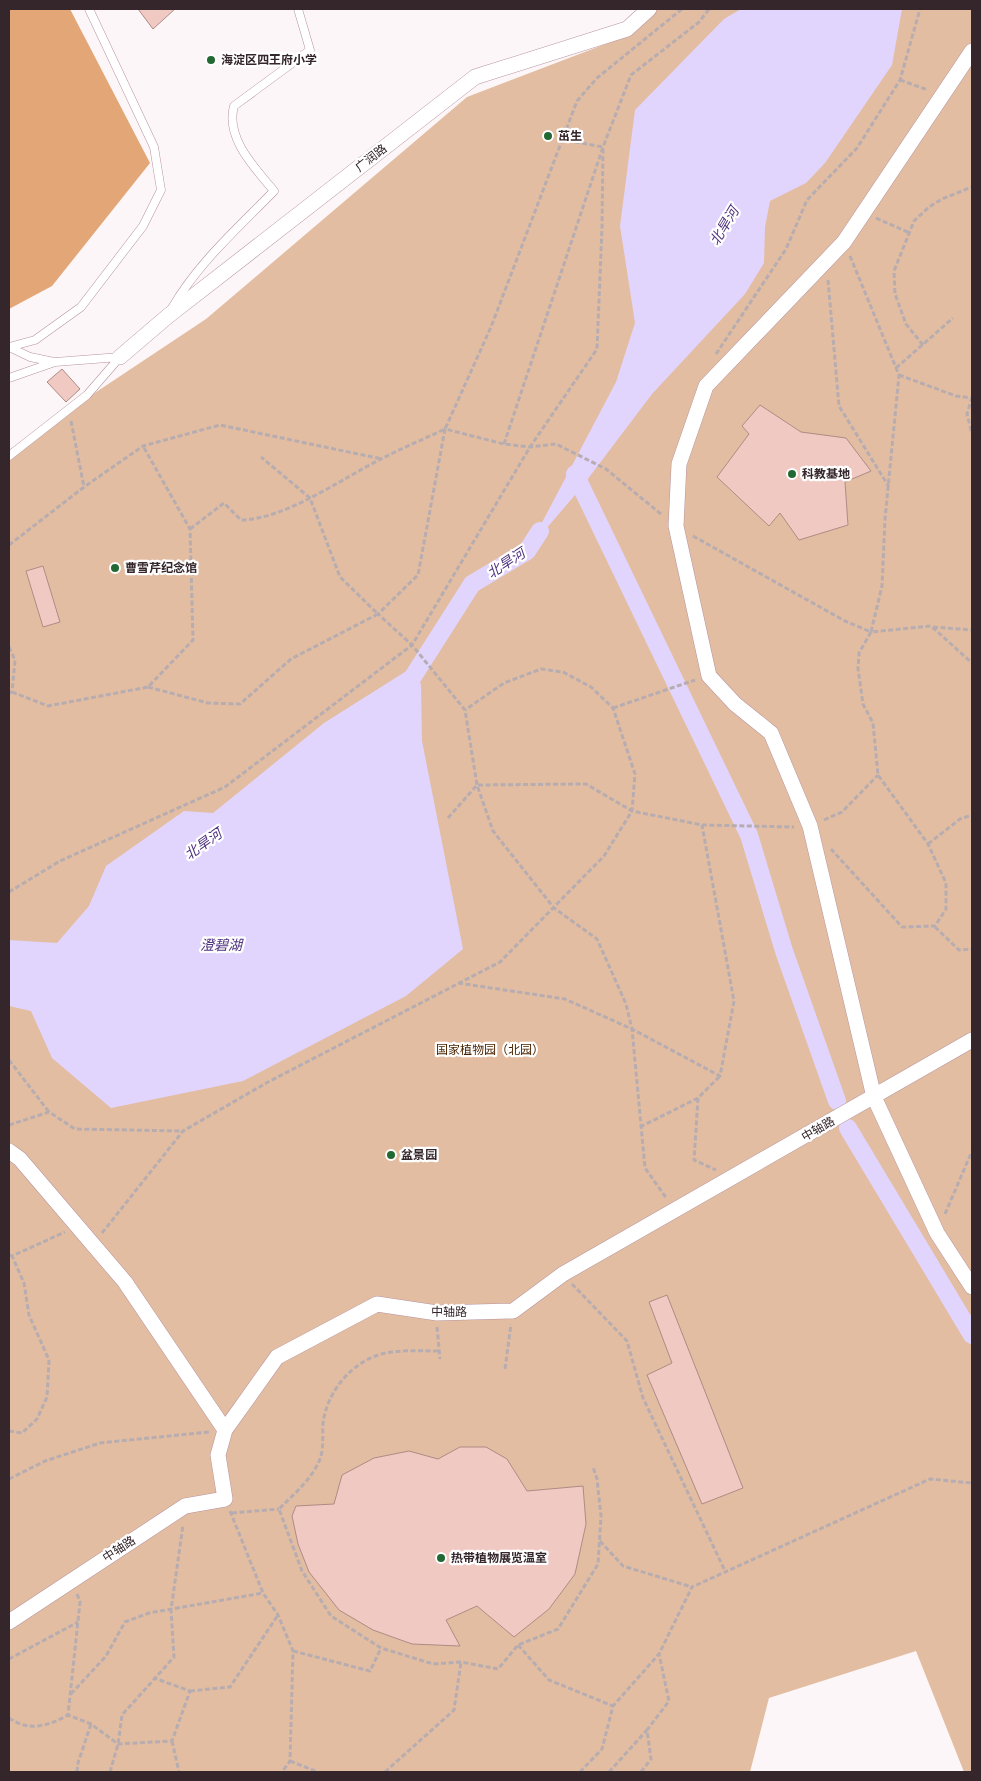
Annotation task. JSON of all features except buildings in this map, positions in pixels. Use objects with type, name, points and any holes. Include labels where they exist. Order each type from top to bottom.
[{"type":"street","name":"广润路","points":[[120,357],[168,316],[475,77],[627,29],[648,9]]},
{"type":"street","points":[[972,51],[844,242],[706,386],[679,464],[676,526],[709,676],[735,704],[771,733],[810,826],[874,1097],[937,1233],[972,1287]]},
{"type":"street","name":"中轴路","points":[[9,1622],[185,1506],[228,1506],[218,1454],[225,1430],[277,1357],[377,1304],[437,1313],[513,1311],[563,1274],[972,1040]]},
{"type":"street","points":[[9,1151],[20,1159],[125,1282],[225,1430]]},
{"type":"lane","points":[[9,347],[35,340],[81,307],[143,226],[161,190],[154,147],[89,9]]},
{"type":"lane","points":[[168,316],[184,287],[274,191],[245,157],[230,118],[234,106],[310,50],[298,9]]},
{"type":"lane","points":[[9,347],[30,357],[55,362]]},
{"type":"lane","points":[[9,378],[55,362],[120,357]]},
{"type":"lane","points":[[9,456],[87,395],[120,357]]},
{"type":"path","points":[[9,647],[15,660],[11,692],[48,706],[148,688],[208,702],[240,704],[291,659],[378,614],[418,575],[444,429],[491,327],[560,140],[577,101],[597,78],[682,9]]},
{"type":"path","points":[[504,444],[603,147],[631,75],[699,22],[709,9]]},
{"type":"path","points":[[714,358],[717,349],[748,307],[786,249],[807,200],[857,148],[900,80],[920,9]]},
{"type":"path","points":[[900,80],[943,95]]},
{"type":"path","points":[[560,140],[603,147]]},
{"type":"path","points":[[9,892],[60,861],[225,787],[412,645],[530,447],[597,349],[603,147]]},
{"type":"path","points":[[922,345],[906,324],[895,294],[894,271],[914,222],[929,207],[972,187]]},
{"type":"path","points":[[864,212],[910,233]]},
{"type":"path","points":[[844,242],[900,375],[885,519],[882,586],[871,632],[859,653],[858,669],[863,704],[873,723],[878,775],[928,844],[946,883],[946,909],[935,926]]},
{"type":"path","points":[[826,260],[839,406],[889,488]]},
{"type":"path","points":[[896,368],[953,318]]},
{"type":"path","points":[[900,375],[956,396],[972,398],[967,414],[972,434]]},
{"type":"path","points":[[68,411],[84,487]]},
{"type":"path","points":[[9,545],[84,487],[143,446],[220,425],[382,458]]},
{"type":"path","points":[[190,529],[224,503],[241,520],[254,519],[310,498],[382,458],[444,429],[504,444],[530,447],[556,444],[606,469],[676,526],[844,621],[871,632],[931,626],[972,630]]},
{"type":"path","points":[[143,446],[190,529],[192,640],[148,688]]},
{"type":"path","points":[[261,457],[310,498],[340,576],[412,645],[465,710],[477,785],[494,832],[554,908],[597,939],[626,1004],[632,1029],[645,1168],[675,1210]]},
{"type":"path","points":[[931,626],[972,663]]},
{"type":"path","points":[[92,1245],[183,1131],[268,1082],[500,962],[604,856],[632,811],[635,774],[613,708],[584,683],[563,672],[541,669],[504,683],[465,710]]},
{"type":"path","points":[[613,708],[709,676]]},
{"type":"path","points":[[448,818],[477,785],[586,784],[632,811],[704,825],[810,826],[842,812],[878,775]]},
{"type":"path","points":[[928,844],[960,819],[972,815]]},
{"type":"path","points":[[640,1127],[698,1098],[720,1076],[734,1001],[704,825]]},
{"type":"path","points":[[830,848],[902,927],[935,926],[959,950],[972,949]]},
{"type":"path","points":[[457,983],[565,999],[632,1029],[720,1076]]},
{"type":"path","points":[[9,1060],[49,1112],[74,1129],[183,1131]]},
{"type":"path","points":[[698,1098],[694,1160],[733,1177]]},
{"type":"path","points":[[9,1125],[49,1112]]},
{"type":"path","points":[[937,1233],[972,1151]]},
{"type":"path","points":[[9,1431],[22,1433],[37,1419],[47,1397],[49,1360],[29,1314],[24,1283],[10,1256],[78,1227]]},
{"type":"path","points":[[563,1274],[627,1341],[643,1398],[726,1573]]},
{"type":"path","points":[[506,1370],[513,1311]]},
{"type":"path","points":[[437,1313],[440,1359]]},
{"type":"path","points":[[282,1772],[290,1761],[293,1651],[278,1614],[263,1592],[228,1506],[278,1509],[312,1475],[321,1457],[324,1417],[333,1394],[343,1378],[374,1356],[391,1352],[438,1351]]},
{"type":"path","points":[[9,1479],[45,1461],[100,1443],[225,1430]]},
{"type":"path","points":[[278,1509],[302,1570],[331,1616],[381,1648],[433,1664],[461,1662],[498,1669],[518,1645],[558,1629],[598,1564],[601,1516],[598,1479],[593,1467]]},
{"type":"path","points":[[599,1541],[623,1566],[692,1587],[930,1479],[972,1483]]},
{"type":"path","points":[[110,1772],[118,1744],[122,1715],[174,1657],[171,1610],[185,1506]]},
{"type":"path","points":[[68,1715],[80,1602],[72,1579]]},
{"type":"path","points":[[580,1772],[602,1749],[613,1706],[659,1654],[692,1587]]},
{"type":"path","points":[[70,1695],[106,1656],[125,1622],[149,1613],[263,1592]]},
{"type":"path","points":[[154,1678],[190,1692],[230,1687],[278,1614]]},
{"type":"path","points":[[9,1659],[78,1622]]},
{"type":"path","points":[[518,1645],[549,1680],[613,1706]]},
{"type":"path","points":[[293,1651],[370,1671],[381,1648]]},
{"type":"path","points":[[609,1772],[647,1730],[669,1702],[659,1654]]},
{"type":"path","points":[[385,1772],[454,1710],[461,1662]]},
{"type":"path","points":[[179,1772],[172,1741],[190,1692]]},
{"type":"path","points":[[9,1718],[18,1725],[48,1726],[68,1715]]},
{"type":"path","points":[[68,1715],[91,1724],[118,1744],[172,1741]]},
{"type":"path","points":[[77,1772],[78,1763],[91,1724]]},
{"type":"path","points":[[642,1772],[650,1759],[647,1730]]},
{"type":"path","points":[[290,1761],[318,1772]]},
{"type":"green space","name":"国家植物园（北园）","points":[[658,9],[972,9],[972,1772],[964,1772],[916,1651],[769,1698],[750,1772],[9,1772],[9,450],[206,319],[467,97],[624,37]]},
{"type":"shaded area","points":[[9,9],[70,9],[150,163],[52,286],[9,309]]},
{"type":"water","points":[[741,9],[902,9],[892,65],[825,163],[806,183],[770,201],[765,227],[764,263],[745,294],[652,394],[581,488],[527,551],[616,382],[635,323],[620,226],[635,110],[724,19]]},
{"type":"water","name":"澄碧湖","points":[[408,670],[421,684],[422,741],[463,949],[406,996],[243,1081],[111,1108],[52,1058],[31,1011],[9,1006],[9,940],[57,943],[89,906],[106,866],[184,811],[213,813],[324,723]]},
{"type":"waterway","points":[[575,474],[749,835],[784,951],[837,1101]]},
{"type":"waterway","name":"北旱河","points":[[400,697],[472,584],[527,551],[540,531]]},
{"type":"waterway","points":[[848,1128],[972,1335]]},
{"type":"place","name":"海淀区四王府小学","points":[[211,60]]},
{"type":"place","name":"茁生","points":[[548,136]]},
{"type":"place","name":"科教基地","points":[[792,474]]},
{"type":"place","name":"曹雪芹纪念馆","points":[[115,568]]},
{"type":"place","name":"盆景园","points":[[391,1155]]},
{"type":"place","name":"热带植物展览温室","points":[[441,1558]]}]
